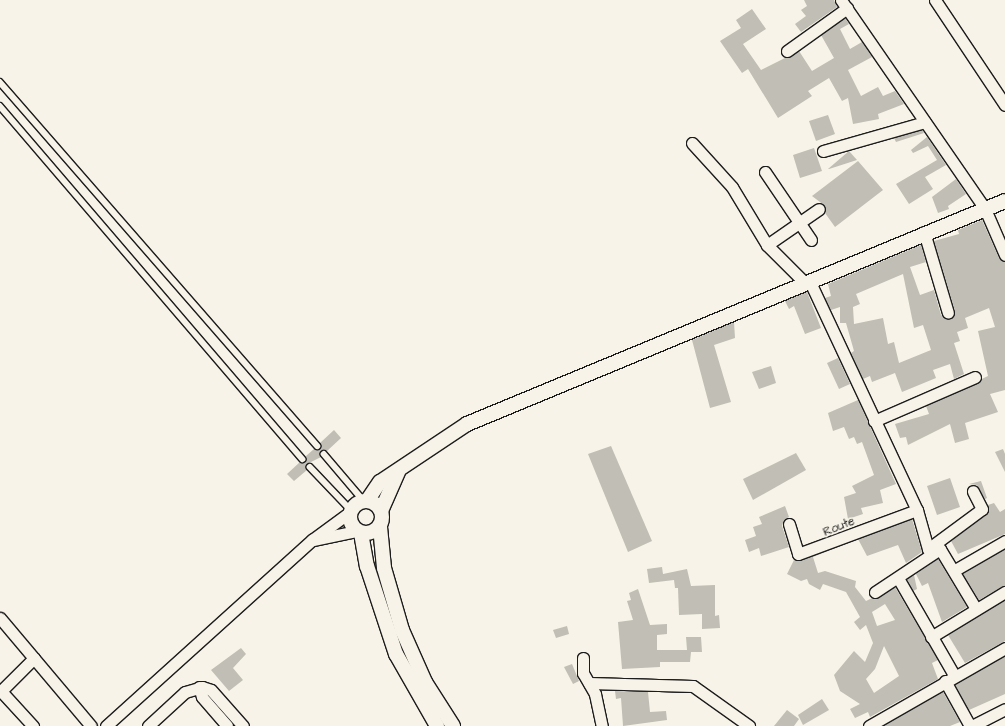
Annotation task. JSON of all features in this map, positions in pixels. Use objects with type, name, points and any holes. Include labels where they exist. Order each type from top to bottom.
[{"type":"street","points":[[935,0],[1005,105]]},
{"type":"street","points":[[787,51],[844,4],[985,209],[1002,242],[1005,255]]},
{"type":"street","points":[[823,151],[925,122]]},
{"type":"street","points":[[692,143],[732,187],[767,244],[808,283],[917,510],[928,549],[982,510],[974,491]]},
{"type":"street","points":[[765,172],[798,223],[811,240]]},
{"type":"street","points":[[106,726],[312,540],[366,501],[375,487],[400,468],[467,424],[808,283],[924,232],[1005,201]]},
{"type":"street","points":[[767,244],[819,209]]},
{"type":"street","points":[[924,232],[948,313]]},
{"type":"street","points":[[874,421],[975,377]]},
{"type":"street","points":[[400,468],[382,511],[380,527],[384,568],[407,642],[425,682],[453,726]]},
{"type":"street","points":[[366,501],[382,511]]},
{"type":"street","name":"Route","points":[[789,524],[798,554],[917,510]]},
{"type":"street","points":[[351,511],[350,523],[359,532],[366,566],[396,654],[437,726]]},
{"type":"street","points":[[312,540],[359,532],[374,532],[380,527]]},
{"type":"street","points":[[955,570],[1005,541]]},
{"type":"street","points":[[875,592],[940,550],[955,570],[976,609]]},
{"type":"street","points":[[898,578],[931,637],[971,726],[1005,709]]},
{"type":"street","points":[[931,637],[1005,592]]},
{"type":"street","points":[[0,618],[5,629],[34,658],[91,726]]},
{"type":"street","points":[[869,726],[950,678],[1005,648]]},
{"type":"street","points":[[32,726],[0,691],[34,658]]},
{"type":"street","points":[[583,658],[583,673],[596,694],[602,726]]},
{"type":"street","points":[[589,684],[692,686],[749,726]]},
{"type":"street","points":[[199,687],[202,697],[227,726]]},
{"type":"street","points":[[148,726],[185,692],[199,687],[211,690],[243,726]]},
{"type":"lane","points":[[0,82],[317,446]]},
{"type":"lane","points":[[0,106],[303,459]]},
{"type":"lane","points":[[324,454],[366,501]]},
{"type":"lane","points":[[310,467],[351,511]]},
{"type":"building","points":[[804,0],[834,0],[837,7],[801,32],[795,24],[806,16],[801,10],[807,6]]},
{"type":"building","points":[[752,9],[766,29],[743,44],[761,70],[799,51],[812,71],[834,58],[821,35],[845,18],[849,24],[840,29],[850,49],[862,42],[872,57],[848,70],[861,96],[878,87],[883,96],[895,91],[904,104],[878,114],[879,119],[853,124],[848,98],[842,101],[829,78],[808,91],[812,96],[778,118],[748,69],[742,73],[720,41],[741,28],[736,20]]},
{"type":"building","points":[[828,115],[835,134],[816,141],[809,121]]},
{"type":"building","points":[[922,130],[924,133],[896,142],[894,138]]},
{"type":"building","points":[[927,137],[946,165],[925,177],[933,189],[909,204],[896,184],[937,160],[928,146],[913,153],[911,150]]},
{"type":"building","points":[[814,148],[822,171],[800,178],[793,155]]},
{"type":"building","points":[[849,151],[857,160],[828,169]]},
{"type":"building","points":[[858,161],[883,190],[835,227],[825,213],[824,205],[812,196]]},
{"type":"building","points":[[956,179],[966,194],[948,206],[949,209],[938,213],[932,197]]},
{"type":"building","points":[[982,220],[999,258],[1005,262],[1005,390],[990,394],[998,412],[965,423],[969,439],[955,443],[950,424],[908,445],[906,437],[900,438],[895,424],[929,414],[926,406],[988,376],[978,331],[995,327],[989,308],[965,318],[968,328],[957,332],[960,341],[954,343],[964,374],[954,379],[950,364],[933,370],[936,378],[902,392],[895,373],[872,382],[870,376],[863,379],[851,353],[854,351],[846,323],[840,323],[840,307],[831,310],[825,298],[831,296],[828,284],[921,245],[926,262],[910,267],[920,295],[934,290],[941,315],[950,320],[955,311],[934,241],[959,234],[958,230]],"holes":[[[903,274],[914,328],[923,325],[931,350],[899,363],[894,342],[888,344],[883,318],[854,324],[853,307],[860,304],[856,294]]]},
{"type":"building","points":[[807,292],[821,328],[805,334],[794,306],[789,309],[785,301]]},
{"type":"building","points":[[734,322],[735,338],[714,345],[731,402],[710,408],[692,340]]},
{"type":"building","points":[[838,358],[850,384],[839,389],[827,363]]},
{"type":"building","points":[[771,366],[776,383],[759,389],[752,372]]},
{"type":"building","points":[[858,400],[896,484],[880,490],[883,503],[861,508],[863,514],[848,519],[844,497],[856,493],[852,486],[874,475],[862,442],[857,444],[854,437],[849,439],[844,427],[833,431],[828,413]]},
{"type":"building","points":[[334,430],[341,438],[327,451],[321,451],[321,457],[307,464],[307,470],[294,481],[287,474],[300,462],[306,462],[306,456],[314,449],[320,449],[320,443]]},
{"type":"building","points":[[611,446],[652,541],[628,552],[588,454]]},
{"type":"building","points":[[1003,449],[1005,454],[1005,472],[995,452]]},
{"type":"building","points":[[796,453],[806,470],[753,500],[743,479]]},
{"type":"building","points":[[950,478],[960,507],[937,515],[927,486]]},
{"type":"building","points":[[981,481],[987,498],[985,499],[977,485],[969,484]]},
{"type":"building","points":[[994,503],[1000,512],[1005,509],[1005,534],[958,554],[951,541],[986,515],[988,505]]},
{"type":"building","points":[[785,506],[789,517],[784,520],[782,526],[789,547],[761,556],[759,548],[749,552],[745,540],[756,536],[753,527],[762,524],[759,517]]},
{"type":"building","points":[[912,519],[922,552],[906,563],[898,545],[867,556],[858,539]]},
{"type":"building","points":[[853,541],[813,557],[818,573],[825,571],[856,581],[855,587],[866,601],[895,587],[938,660],[932,663],[938,679],[870,717],[868,712],[855,718],[850,709],[860,704],[840,691],[834,675],[854,651],[865,662],[873,643],[866,625],[860,630],[854,622],[860,617],[846,592],[823,584],[820,590],[809,584],[807,579],[801,581],[787,574],[794,560],[800,561]],"holes":[[[885,604],[895,620],[877,626],[872,612]],[[884,646],[899,676],[874,693],[866,679],[875,669]]]},
{"type":"building","points":[[1005,549],[1005,585],[979,600],[963,574]]},
{"type":"building","points":[[938,559],[967,607],[942,622],[928,583],[922,586],[916,574]]},
{"type":"building","points":[[662,567],[663,574],[687,569],[691,586],[715,585],[715,616],[719,615],[720,628],[702,629],[702,614],[679,615],[678,588],[675,588],[674,580],[649,583],[647,569]]},
{"type":"building","points":[[914,575],[917,589],[913,591],[907,579]]},
{"type":"building","points":[[638,589],[650,625],[667,624],[667,634],[657,635],[657,650],[687,650],[686,637],[701,637],[702,652],[691,652],[690,662],[660,662],[660,667],[622,669],[618,622],[633,620],[627,601],[631,600],[629,593]]},
{"type":"building","points":[[1005,600],[1005,641],[965,663],[948,635]]},
{"type":"building","points":[[567,626],[569,634],[556,638],[553,630]]},
{"type":"building","points":[[241,648],[246,654],[233,668],[243,680],[229,691],[211,670]]},
{"type":"building","points":[[1005,656],[1005,694],[969,710],[955,685]]},
{"type":"building","points":[[572,664],[579,681],[573,684],[564,667]]},
{"type":"building","points":[[615,691],[648,692],[650,712],[666,711],[667,720],[623,726],[621,698],[616,699]]},
{"type":"building","points":[[943,692],[960,722],[950,726],[883,726]]},
{"type":"building","points":[[822,699],[829,710],[803,725],[798,715]]},
{"type":"building","points":[[787,710],[799,719],[794,726],[774,726]]}]
